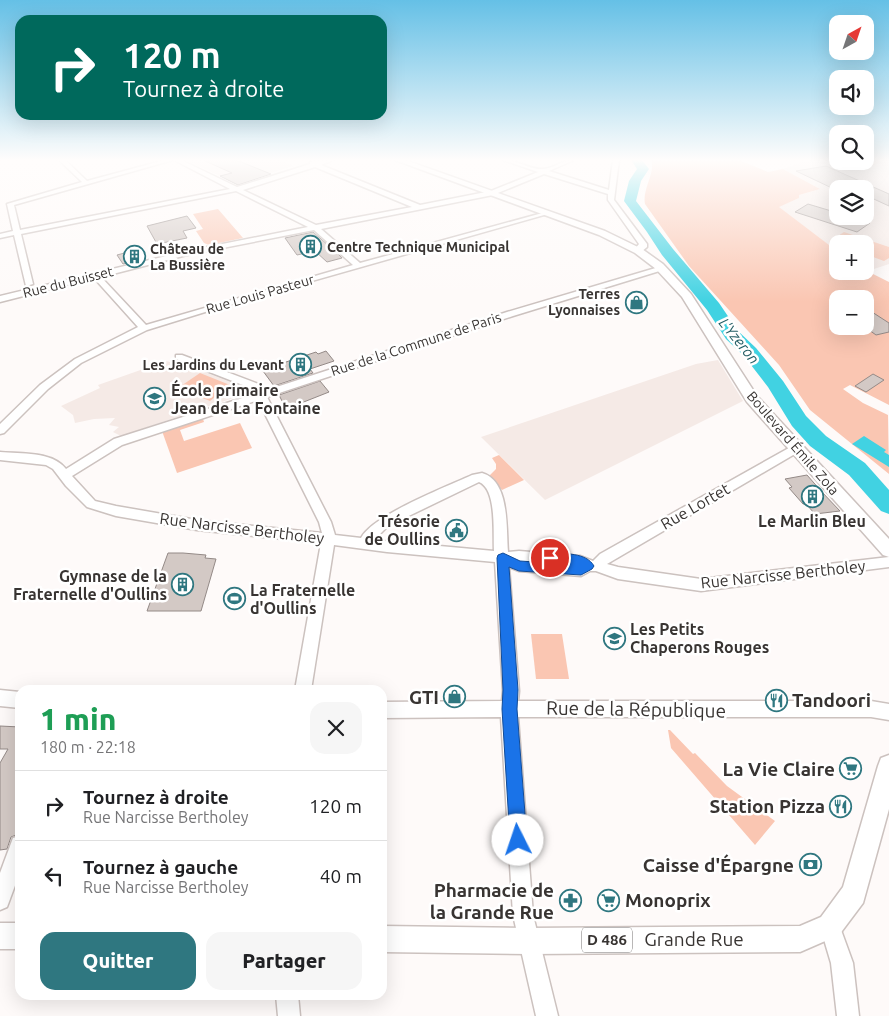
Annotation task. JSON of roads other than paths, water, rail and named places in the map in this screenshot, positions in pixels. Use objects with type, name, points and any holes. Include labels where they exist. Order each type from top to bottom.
[{"type":"main road","name":"Boulevard Émile Zola","points":[[533,207],[621,240],[638,250],[676,282],[693,305],[752,399],[889,550]]},
{"type":"main road","name":"Grande Rue","points":[[387,939],[528,941],[800,939],[830,926],[854,894],[889,766]]},
{"type":"main road","points":[[0,936],[15,936]]},
{"type":"street","points":[[11,207],[29,284]]},
{"type":"street","points":[[0,236],[145,207]]},
{"type":"street","points":[[275,207],[316,228],[359,266]]},
{"type":"street","points":[[615,207],[642,244],[643,246],[638,250]]},
{"type":"street","name":"Rue du Buisset","points":[[0,300],[187,253],[421,208]]},
{"type":"street","name":"Rue Louis Pasteur","points":[[0,430],[44,387],[78,361],[144,328],[228,302],[548,213]]},
{"type":"street","name":"Rue de la Commune de Paris","points":[[64,475],[81,468],[103,450],[118,442],[510,314],[662,269]]},
{"type":"street","points":[[95,275],[144,328]]},
{"type":"street","points":[[179,357],[257,387],[325,522],[328,539],[304,685]]},
{"type":"street","name":"Rue Lortet","points":[[592,566],[796,448]]},
{"type":"street","name":"Rue Narcisse Bertholey","points":[[0,456],[48,461],[58,466],[91,504],[116,511],[197,525],[366,543],[387,547],[485,554],[503,558],[519,566],[581,570],[592,566],[618,573],[701,585],[889,562]]},
{"type":"street","points":[[366,543],[369,536],[382,523],[476,478],[482,477],[490,483],[497,494],[503,558],[511,690],[509,709],[524,915],[528,941],[547,1016]]},
{"type":"street","points":[[0,698],[15,700]]},
{"type":"street","name":"Rue de la République","points":[[387,710],[644,708],[871,709],[889,712]]},
{"type":"street","points":[[0,900],[15,859]]},
{"type":"street","points":[[830,926],[842,963],[848,1016]]},
{"type":"street","points":[[287,1000],[289,1016]]},
{"type":"water","points":[[864,436],[886,450],[884,452],[889,455],[889,467],[852,444]]},
{"type":"waterway","name":"L'Yzeron","points":[[635,207],[667,252],[713,307],[732,335],[750,352],[776,385],[799,421],[818,441],[857,469],[889,505]]},
{"type":"place","name":"Centre Technique Municipal","points":[[311,247]]},
{"type":"place","name":"Château de La Bussière","points":[[134,257]]},
{"type":"place","name":"Terres Lyonnaises","points":[[636,302]]},
{"type":"place","name":"Les Jardins du Levant","points":[[300,365]]},
{"type":"place","name":"École primaire Jean de La Fontaine","points":[[155,399]]},
{"type":"place","name":"Le Marlin Bleu","points":[[812,497]]},
{"type":"place","name":"Trésorie de Oullins","points":[[456,530]]},
{"type":"place","name":"Gymnase de la Fraternelle d'Oullins","points":[[183,585]]},
{"type":"place","name":"La Fraternelle d'Oullins","points":[[234,599]]},
{"type":"place","name":"Les Petits Chaperons Rouges","points":[[614,638]]},
{"type":"place","name":"GTI","points":[[455,697]]},
{"type":"place","name":"Tandoori","points":[[776,700]]},
{"type":"place","name":"La Vie Claire","points":[[851,769]]},
{"type":"place","name":"Station Pizza","points":[[841,806]]},
{"type":"place","name":"Caisse d'Épargne","points":[[810,865]]},
{"type":"place","name":"Monoprix","points":[[609,900]]},
{"type":"place","name":"Pharmacie de la Grande Rue","points":[[570,901]]}]
